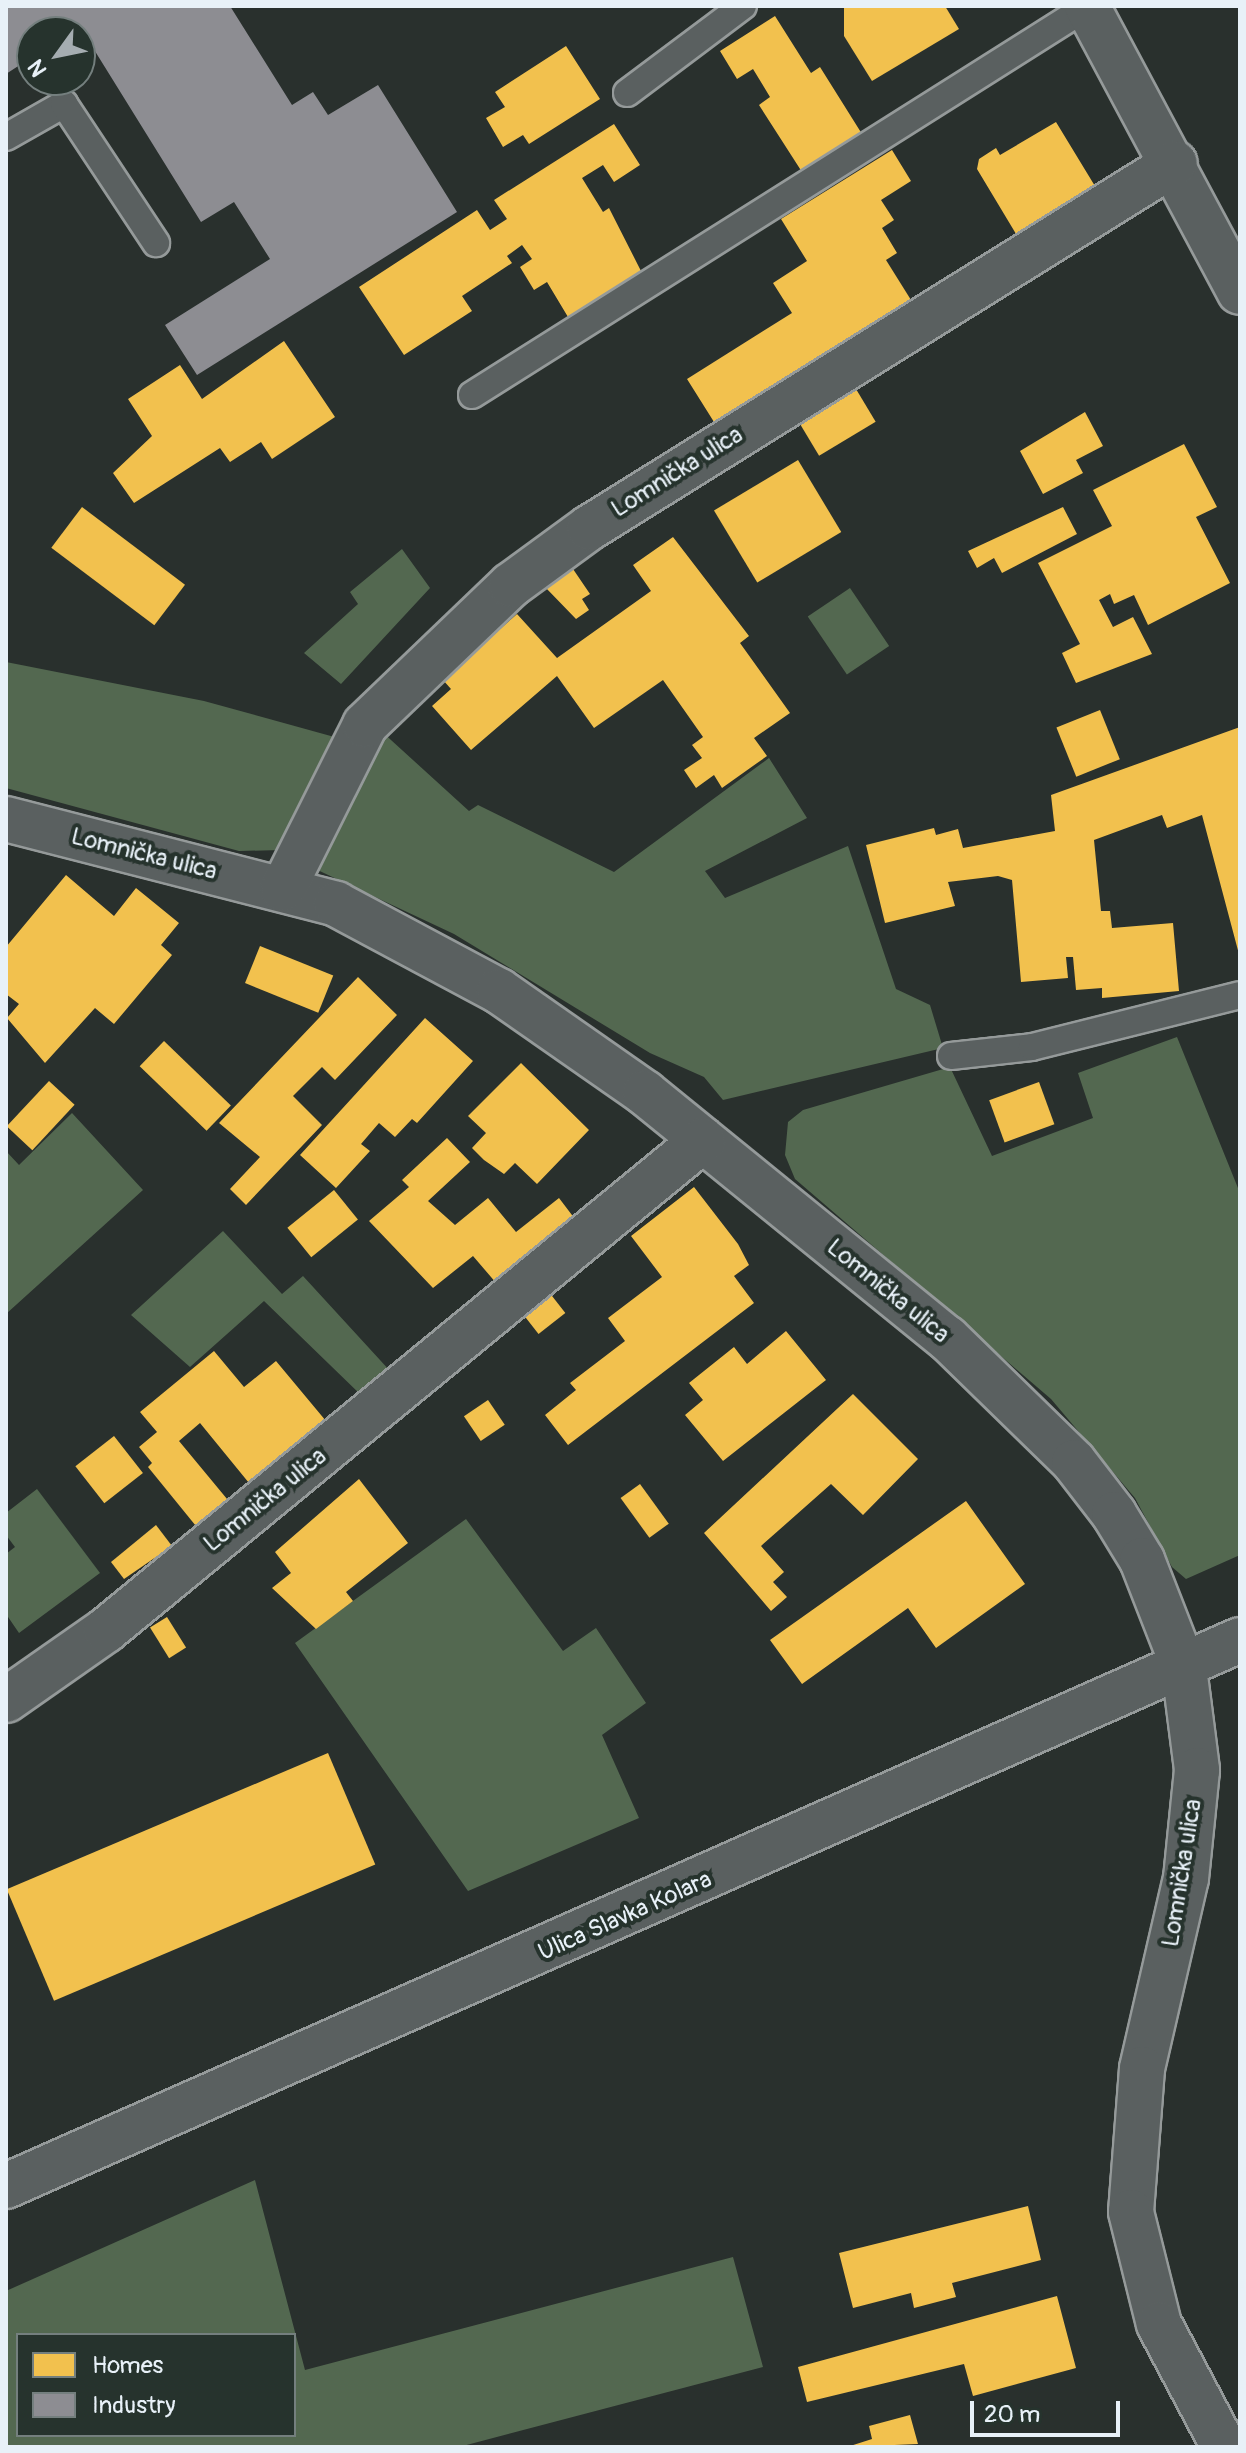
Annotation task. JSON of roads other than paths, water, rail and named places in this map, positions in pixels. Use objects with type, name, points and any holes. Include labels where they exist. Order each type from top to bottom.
[{"type":"street","points":[[1087,7],[1175,163],[1240,292]]},
{"type":"street","name":"Lomnička ulica","points":[[283,889],[365,725],[511,585],[589,528],[1175,163]]},
{"type":"street","name":"Lomnička ulica","points":[[6,819],[336,904],[438,953],[580,1045],[703,1140],[947,1338],[1074,1462],[1142,1560],[1184,1668],[1195,1820],[1142,2069],[1131,2212],[1159,2324],[1224,2447]]},
{"type":"street","name":"Lomnička ulica","points":[[6,1700],[106,1630],[703,1140]]},
{"type":"street","name":"Ulica Slavka Kolara","points":[[6,2186],[1184,1668],[1240,1640]]},
{"type":"lane","points":[[627,93],[743,6]]},
{"type":"lane","points":[[472,395],[1087,7]]},
{"type":"lane","points":[[6,137],[64,104],[156,243]]},
{"type":"lane","points":[[951,1056],[1032,1047],[1240,995]]}]
